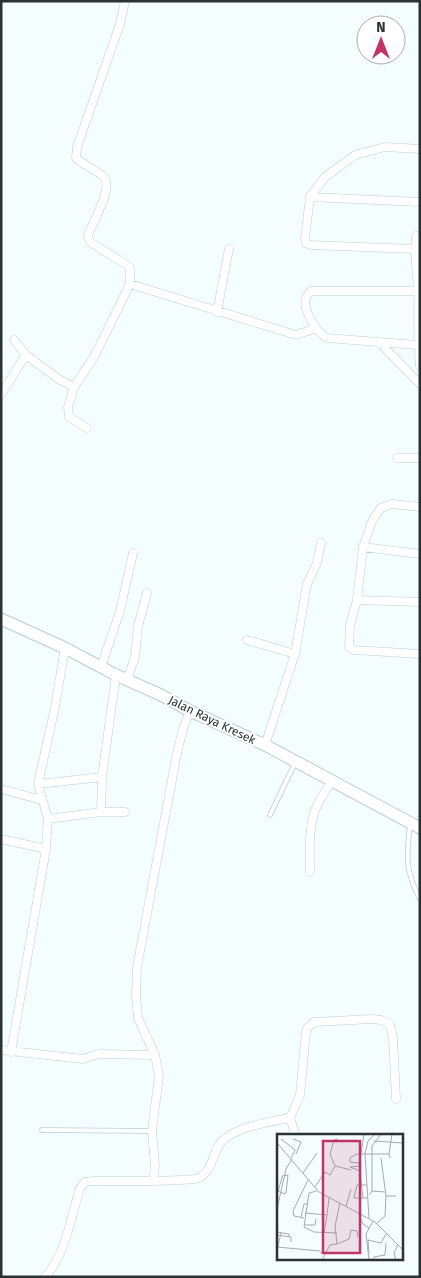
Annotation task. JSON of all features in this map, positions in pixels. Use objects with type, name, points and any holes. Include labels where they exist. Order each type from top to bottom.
[{"type":"main road","name":"Jalan Raya Kresek","points":[[1,619],[66,648],[190,711],[266,745],[415,825]]},
{"type":"street","points":[[87,428],[69,417],[68,407],[74,387],[95,355],[130,284],[130,268],[90,242],[88,235],[107,190],[107,182],[104,177],[76,158],[77,147],[120,24],[125,1]]},
{"type":"street","points":[[414,249],[310,245],[306,243],[305,238],[310,197],[326,177],[354,155],[385,147],[420,149]]},
{"type":"street","points":[[310,197],[420,202]]},
{"type":"street","points":[[416,236],[414,249],[418,291],[417,345],[419,361]]},
{"type":"street","points":[[217,312],[229,249]]},
{"type":"street","points":[[130,284],[296,335],[316,328]]},
{"type":"street","points":[[417,345],[327,338],[316,328],[306,303],[306,297],[311,292],[418,291]]},
{"type":"street","points":[[14,340],[26,355],[60,380],[74,387]]},
{"type":"street","points":[[379,342],[420,384]]},
{"type":"street","points":[[1,394],[26,355]]},
{"type":"street","points":[[397,458],[420,458]]},
{"type":"street","points":[[420,507],[392,504],[381,508],[373,519],[363,547],[357,600],[350,625],[349,647],[351,649],[420,654]]},
{"type":"street","points":[[266,745],[295,654],[307,584],[317,563],[321,544]]},
{"type":"street","points":[[363,547],[420,554]]},
{"type":"street","points":[[101,667],[120,611],[133,553]]},
{"type":"street","points":[[127,680],[135,657],[138,626],[147,593]]},
{"type":"street","points":[[357,600],[420,602]]},
{"type":"street","points":[[247,640],[295,654]]},
{"type":"street","points":[[10,1052],[46,849],[48,819],[38,784],[66,648]]},
{"type":"street","points":[[101,812],[102,777],[116,675]]},
{"type":"street","points":[[153,1181],[152,1131],[159,1076],[155,1055],[138,1018],[136,996],[137,967],[177,753],[190,711]]},
{"type":"street","points":[[38,784],[102,777]]},
{"type":"street","points":[[310,872],[310,841],[313,819],[317,807],[332,780]]},
{"type":"street","points":[[1,789],[42,800]]},
{"type":"street","points":[[48,819],[101,812],[125,812]]},
{"type":"street","points":[[1,839],[46,849]]},
{"type":"street","points":[[295,1134],[290,1118],[300,1095],[306,1032],[314,1022],[372,1019],[390,1024],[393,1038],[396,1099]]},
{"type":"street","points":[[1,1050],[84,1059],[100,1054],[155,1055]]},
{"type":"street","points":[[45,1277],[56,1262],[68,1231],[80,1188],[85,1182],[198,1179],[206,1173],[219,1144],[234,1132],[290,1118]]},
{"type":"lane","points":[[270,815],[296,761]]},
{"type":"lane","points":[[415,825],[406,862],[412,885],[420,899]]},
{"type":"lane","points":[[42,1130],[152,1131]]}]
